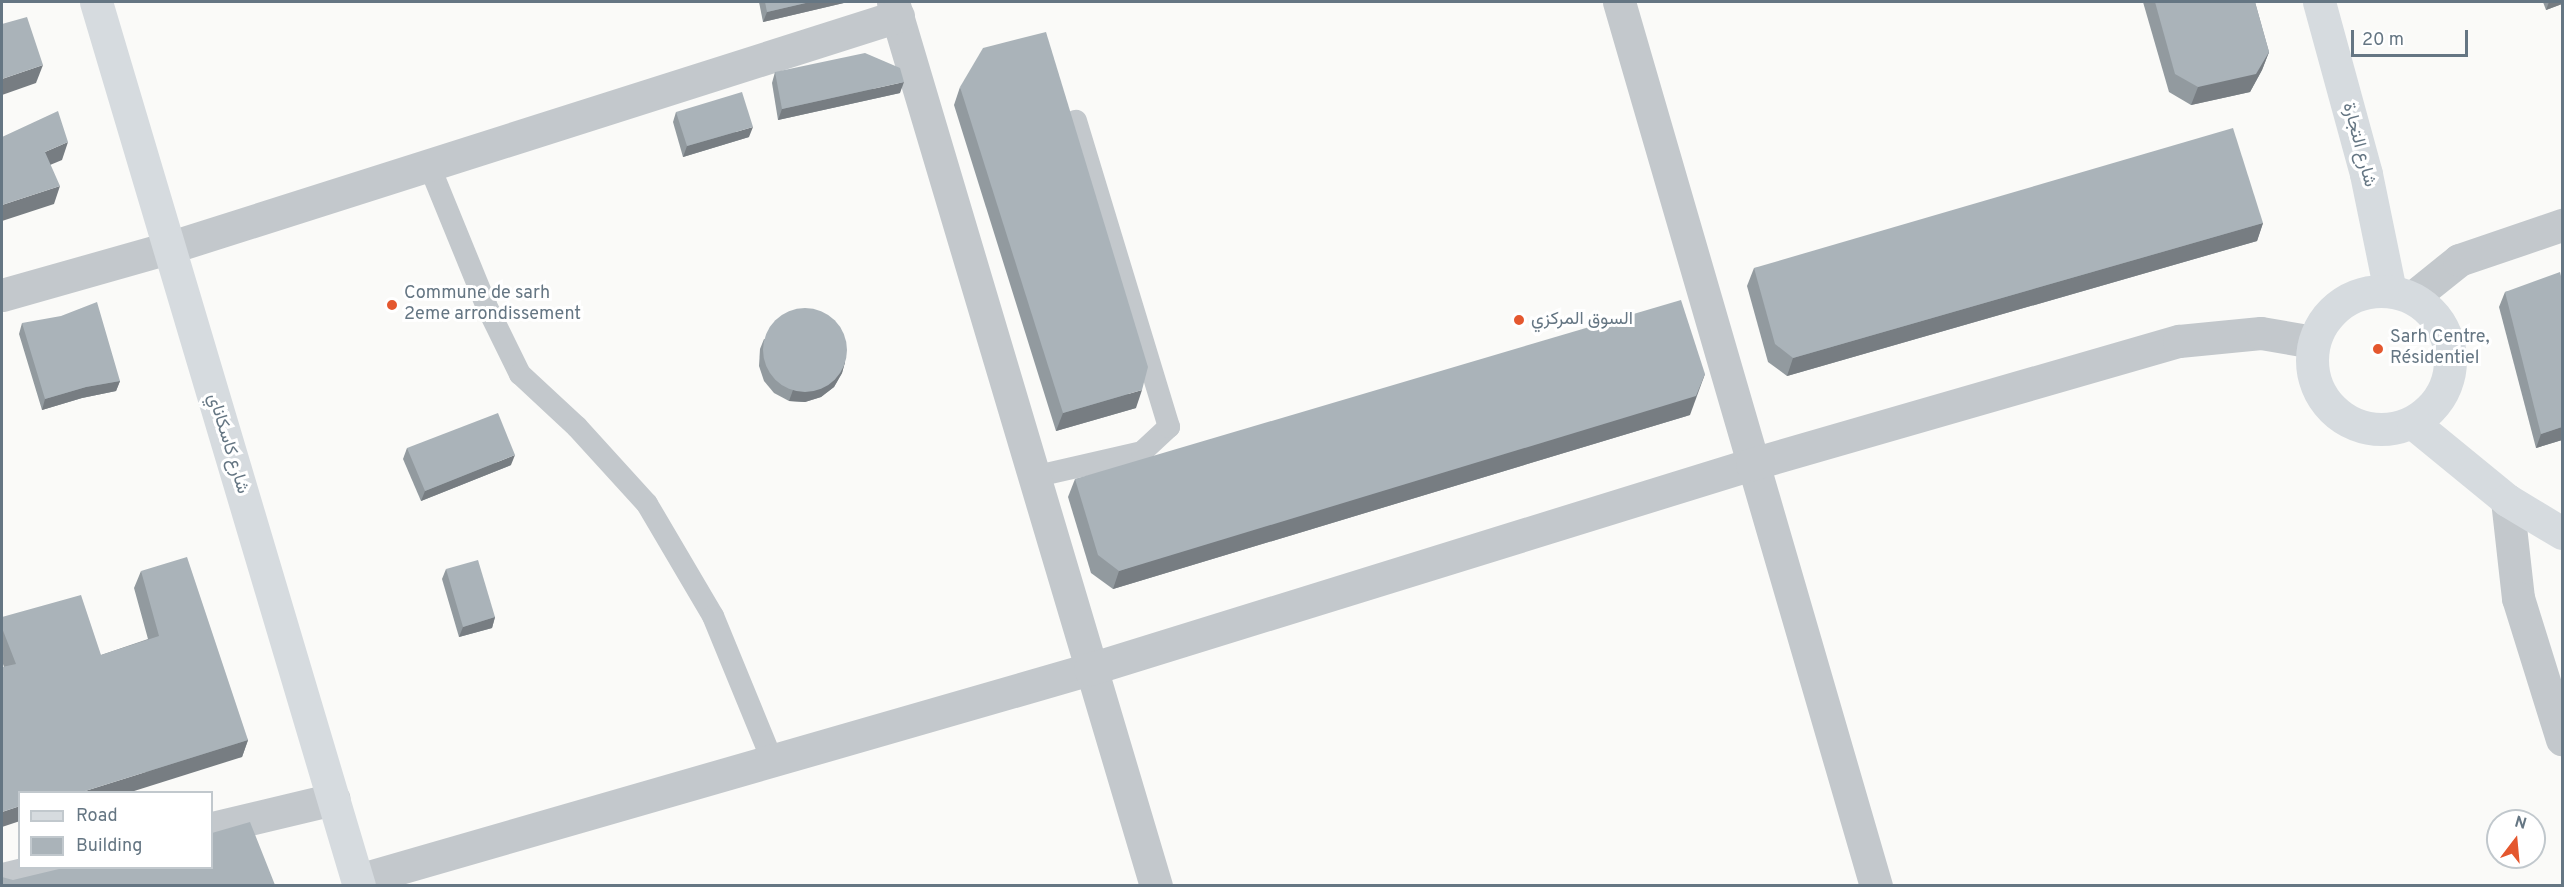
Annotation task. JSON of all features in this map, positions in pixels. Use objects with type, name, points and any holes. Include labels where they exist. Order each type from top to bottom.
[{"type":"street","name":"شارع كاسكاناي","points":[[96,2],[358,883]]},
{"type":"street","points":[[1619,2],[1876,885]]},
{"type":"street","name":"شارع التجارة","points":[[2319,2],[2401,294]]},
{"type":"street","points":[[2,295],[168,248],[429,165],[896,9],[1033,477],[1156,885]]},
{"type":"street","points":[[2401,294],[2458,260],[2562,225]]},
{"type":"street","points":[[2361,293],[2401,294],[2432,312],[2446,333],[2451,368],[2439,399],[2413,423],[2389,429],[2366,428],[2343,419],[2325,403],[2315,384],[2311,360],[2313,342],[2323,320],[2340,303],[2361,293]]},
{"type":"street","points":[[358,883],[772,760],[1090,669],[1752,464],[2179,341],[2261,333],[2313,342]]},
{"type":"street","points":[[2413,423],[2507,500],[2562,533]]},
{"type":"street","points":[[2507,500],[2518,598],[2562,739]]},
{"type":"street","points":[[213,828],[334,799]]},
{"type":"street","points":[[2,879],[40,869]]},
{"type":"lane","points":[[1033,477],[1142,452],[1169,427],[1076,122]]},
{"type":"lane","points":[[429,165],[486,305],[520,374],[577,426],[646,504],[713,616],[772,760]]},
{"type":"building","points":[[765,2],[810,2],[767,12]]},
{"type":"building","points":[[2155,2],[2255,2],[2269,52],[2256,74],[2198,87],[2175,74]]},
{"type":"building","points":[[27,17],[43,65],[2,79],[2,24]]},
{"type":"building","points":[[1046,32],[1148,367],[1142,390],[1063,413],[960,87],[983,48]]},
{"type":"building","points":[[865,53],[900,68],[904,82],[782,109],[775,72]]},
{"type":"building","points":[[742,92],[753,127],[687,146],[676,112]]},
{"type":"building","points":[[58,111],[68,142],[45,152],[60,186],[2,205],[2,137]]},
{"type":"building","points":[[2233,128],[2263,223],[1793,358],[1775,344],[1754,268]]},
{"type":"building","points":[[2560,272],[2562,280],[2562,427],[2541,434],[2505,292]]},
{"type":"building","points":[[1681,300],[1705,374],[1696,396],[1119,571],[1098,555],[1075,479]]},
{"type":"building","points":[[97,302],[120,381],[86,387],[45,399],[22,323],[61,316]]},
{"type":"building","points":[[805,308],[821,311],[835,320],[844,334],[847,350],[844,366],[835,380],[821,389],[805,392],[789,389],[775,380],[766,366],[763,350],[766,334],[775,320],[789,311]]},
{"type":"building","points":[[498,413],[515,455],[425,491],[407,448]]},
{"type":"building","points":[[187,557],[248,740],[85,791],[18,791],[18,807],[2,812],[2,667],[16,664],[2,628],[2,617],[81,595],[101,655],[159,636],[141,571]]},
{"type":"building","points":[[478,560],[495,617],[463,627],[446,569]]},
{"type":"building","points":[[250,822],[275,885],[2,885],[2,877],[13,880],[59,869],[213,869],[213,833]]},
{"type":"place","name":"Commune de sarh 2eme arrondissement","points":[[392,305]]},
{"type":"place","name":"السوق المركزي","points":[[1519,320]]},
{"type":"place","name":"Sarh Centre, Résidentiel","points":[[2378,349]]}]
